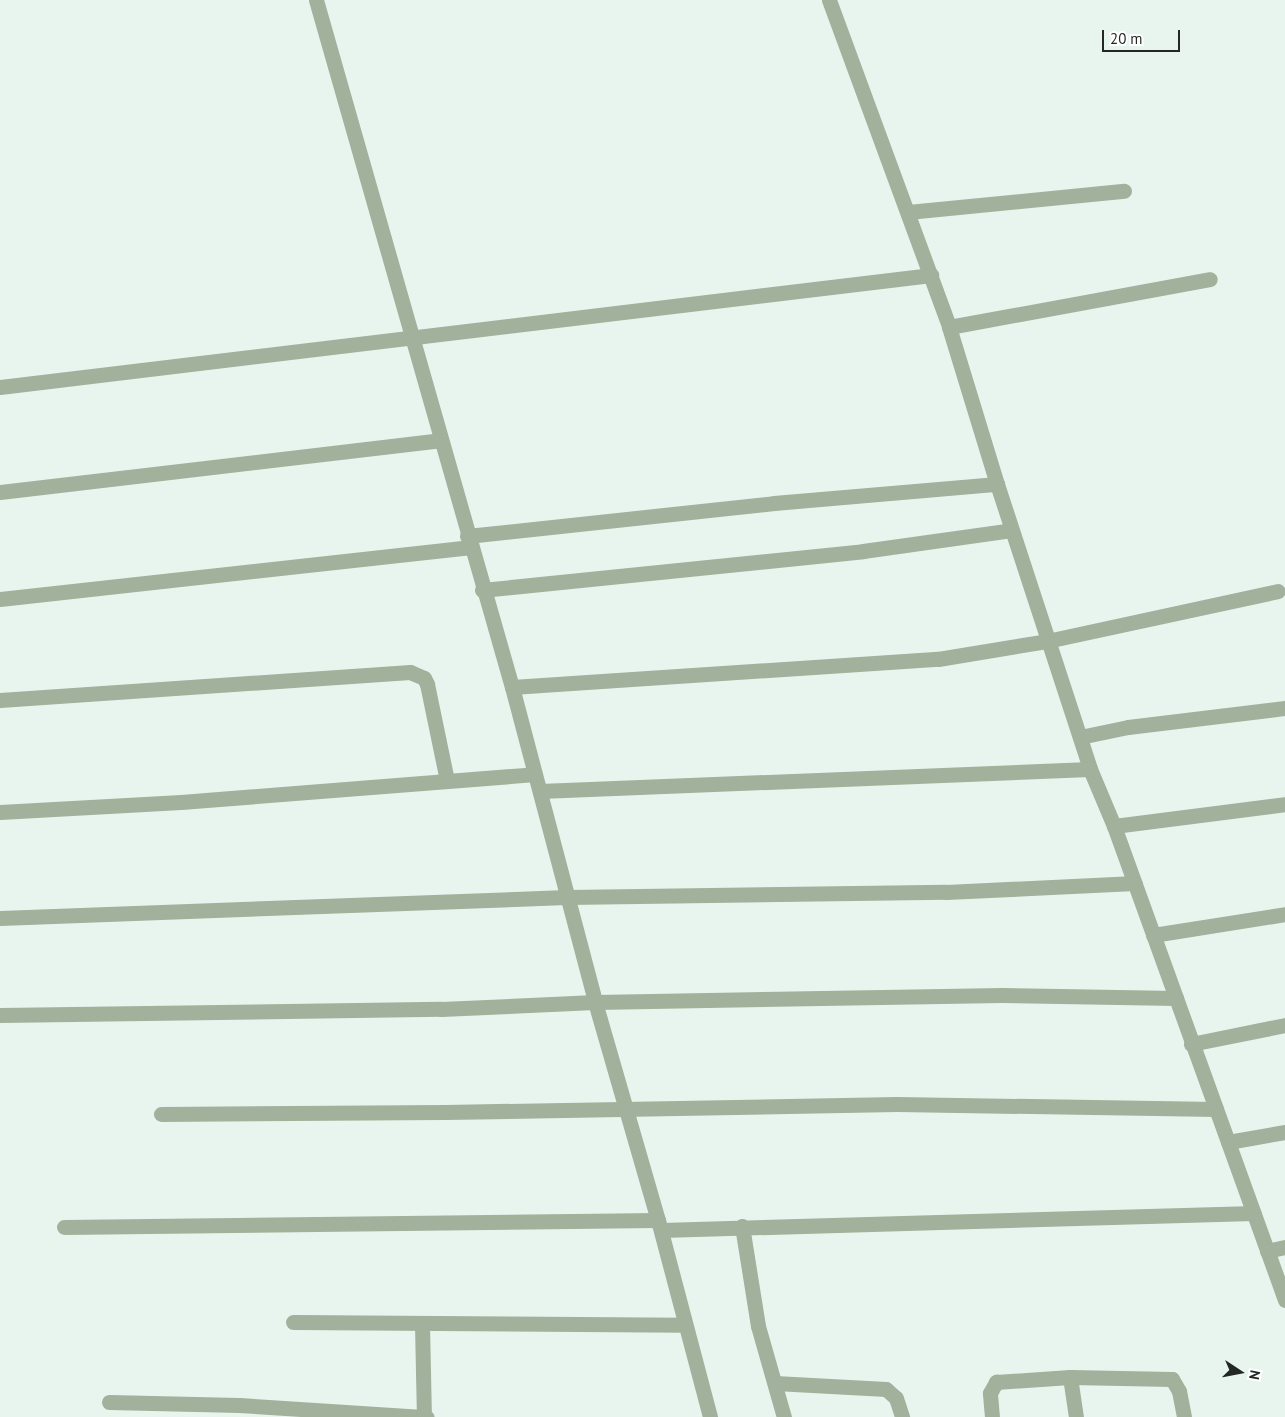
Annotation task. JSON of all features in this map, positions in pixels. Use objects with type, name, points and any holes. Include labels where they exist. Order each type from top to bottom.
[{"type":"street","points":[[316,0],[468,542],[512,687],[595,1002],[627,1109],[710,1417]]},
{"type":"street","points":[[829,0],[949,327],[996,484],[1090,770],[1114,826],[1135,883],[1285,1300]]},
{"type":"street","points":[[908,212],[1124,191]]},
{"type":"street","points":[[0,387],[412,339],[931,275]]},
{"type":"street","points":[[949,327],[1210,279]]},
{"type":"street","points":[[0,492],[440,440]]},
{"type":"street","points":[[0,599],[774,503],[996,484]]},
{"type":"street","points":[[482,590],[880,549],[1012,530]]},
{"type":"street","points":[[512,687],[938,659],[1047,641],[1278,592]]},
{"type":"street","points":[[0,700],[410,672],[424,678],[427,684],[448,782]]},
{"type":"street","points":[[1080,737],[1128,726],[1285,708]]},
{"type":"street","points":[[540,792],[1090,770]]},
{"type":"street","points":[[0,812],[181,802],[535,774]]},
{"type":"street","points":[[1114,826],[1285,804]]},
{"type":"street","points":[[0,918],[567,897],[946,892],[1135,883]]},
{"type":"street","points":[[1153,935],[1285,914]]},
{"type":"street","points":[[0,1015],[441,1009],[595,1002],[1002,995],[1176,998]]},
{"type":"street","points":[[1192,1044],[1285,1025]]},
{"type":"street","points":[[161,1114],[897,1104],[1216,1109]]},
{"type":"street","points":[[1228,1142],[1285,1132]]},
{"type":"street","points":[[64,1226],[659,1225],[829,1227],[1071,1216],[1254,1213]]},
{"type":"street","points":[[742,1226],[758,1326],[784,1417]]},
{"type":"street","points":[[1267,1251],[1285,1247]]},
{"type":"street","points":[[293,1322],[685,1325]]},
{"type":"street","points":[[110,1402],[239,1406],[425,1417],[422,1324]]},
{"type":"street","points":[[1070,1377],[1076,1417]]},
{"type":"street","points":[[992,1417],[990,1393],[996,1382],[1070,1377],[1172,1380],[1179,1391],[1184,1417]]},
{"type":"street","points":[[775,1383],[886,1390],[896,1398],[902,1417]]}]
